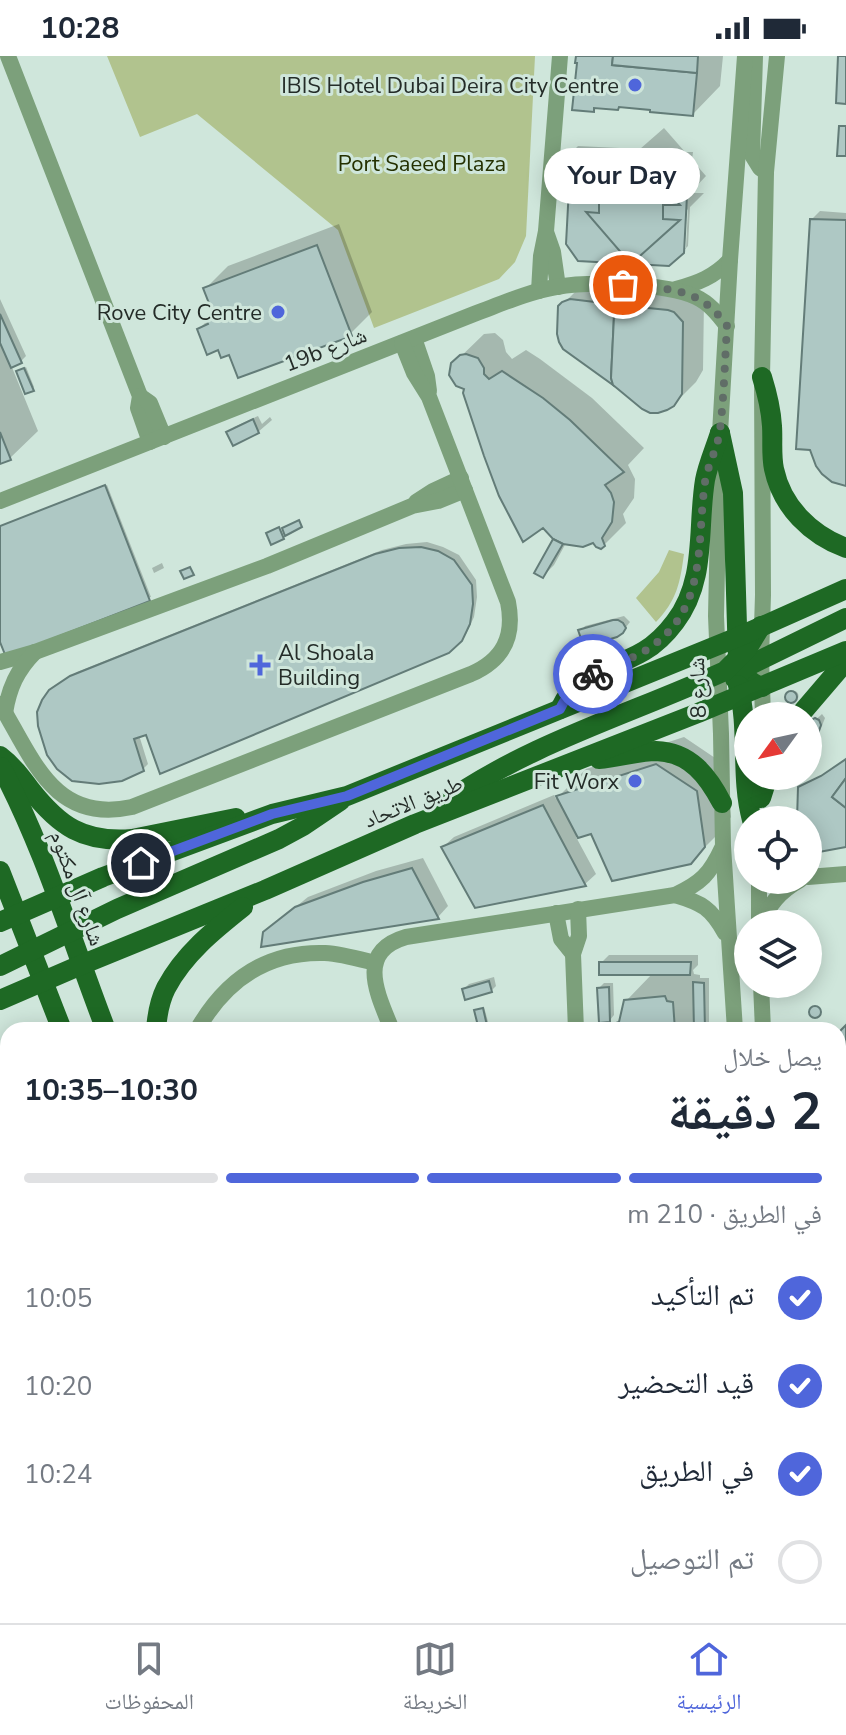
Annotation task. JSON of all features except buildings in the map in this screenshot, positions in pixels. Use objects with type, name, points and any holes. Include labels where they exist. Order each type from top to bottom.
[{"type":"main road","points":[[762,377],[771,413],[771,449],[780,488],[802,521],[826,539],[846,548]]},
{"type":"main road","points":[[720,433],[733,493],[738,637],[734,674]]},
{"type":"main road","points":[[560,709],[582,679],[645,651],[677,621],[695,581],[700,559],[705,479],[720,433]]},
{"type":"main road","name":"طريق الاتحاد","points":[[9,918],[103,877],[272,814],[347,796],[738,637],[846,589]]},
{"type":"main road","points":[[415,824],[509,765],[547,747],[734,674],[846,618]]},
{"type":"main road","points":[[734,674],[761,626]]},
{"type":"main road","points":[[718,645],[734,674],[743,713],[749,806]]},
{"type":"main road","name":"طريق الاتحاد","points":[[0,1000],[415,824],[720,703],[734,674],[762,687],[846,651]]},
{"type":"main road","points":[[811,702],[846,661]]},
{"type":"main road","points":[[579,759],[655,751],[683,757],[696,765],[714,787],[722,803]]},
{"type":"main road","points":[[0,756],[54,817],[66,826],[97,839],[132,839],[223,820],[272,814]]},
{"type":"main road","name":"شارع آل مكتوم","points":[[0,765],[30,826],[103,1022]]},
{"type":"main road","points":[[761,798],[764,790]]},
{"type":"main road","points":[[0,966],[117,909],[279,839],[314,820],[347,796]]},
{"type":"main road","points":[[0,871],[9,918],[31,951],[59,1022]]},
{"type":"main road","points":[[158,1022],[165,990],[185,961],[208,935],[265,890]]},
{"type":"street","points":[[8,56],[140,396],[138,408],[157,439]]},
{"type":"street","points":[[539,291],[560,56]]},
{"type":"street","name":"شارع 8","points":[[718,645],[720,433],[745,56]]},
{"type":"street","points":[[755,56],[752,155],[766,172]]},
{"type":"street","points":[[763,702],[762,377],[766,172],[777,56]]},
{"type":"street","points":[[546,231],[553,252],[558,287]]},
{"type":"street","name":"19b شارع","points":[[676,289],[700,283],[730,260]]},
{"type":"street","name":"19b شارع","points":[[0,501],[539,291],[597,284],[676,289],[698,297],[727,326]]},
{"type":"street","points":[[35,652],[13,681],[3,708],[55,790],[83,807],[100,810],[132,807],[484,669],[495,660],[510,634],[508,602],[429,397],[414,373],[408,341]]},
{"type":"street","points":[[0,662],[35,652],[267,566],[412,506],[438,501],[463,484]]},
{"type":"street","name":"شارع 8","points":[[720,703],[723,846],[734,1022]]},
{"type":"street","points":[[761,790],[761,806]]},
{"type":"street","points":[[389,1022],[375,984],[375,963],[387,946],[396,940],[675,895],[700,882],[709,873],[723,846]]},
{"type":"street","points":[[822,876],[846,874]]},
{"type":"street","points":[[768,910],[780,894]]},
{"type":"street","points":[[675,895],[707,907],[728,938]]},
{"type":"street","points":[[576,1022],[573,954],[579,936],[578,909]]},
{"type":"street","points":[[556,913],[561,939],[573,954]]},
{"type":"street","points":[[202,1022],[228,987],[250,971],[274,960],[300,954],[326,953],[375,963]]},
{"type":"street","points":[[762,998],[763,1022]]},
{"type":"green space","name":"Port Saeed Plaza","points":[[107,56],[535,56],[526,236],[515,262],[499,279],[374,328],[338,230],[197,114],[140,137]]},
{"type":"green space","points":[[669,550],[684,554],[681,574],[673,598],[656,622],[636,598],[659,572]]},
{"type":"way so far","points":[[593,674],[645,651],[677,621],[688,602],[700,559],[705,479],[720,433],[727,326],[698,297],[676,289],[623,285]]},
{"type":"place","name":"IBIS Hotel Dubai Deira City Centre","points":[[635,85]]},
{"type":"place","name":"Your Day","points":[[623,285]]},
{"type":"place","name":"Rove City Centre","points":[[278,312]]},
{"type":"place","name":"Al Shoala Building","points":[[260,665]]},
{"type":"place","name":"Fit Worx","points":[[635,781]]},
{"type":"route","points":[[141,863],[272,814],[347,796],[560,709],[572,689],[593,674]]}]
